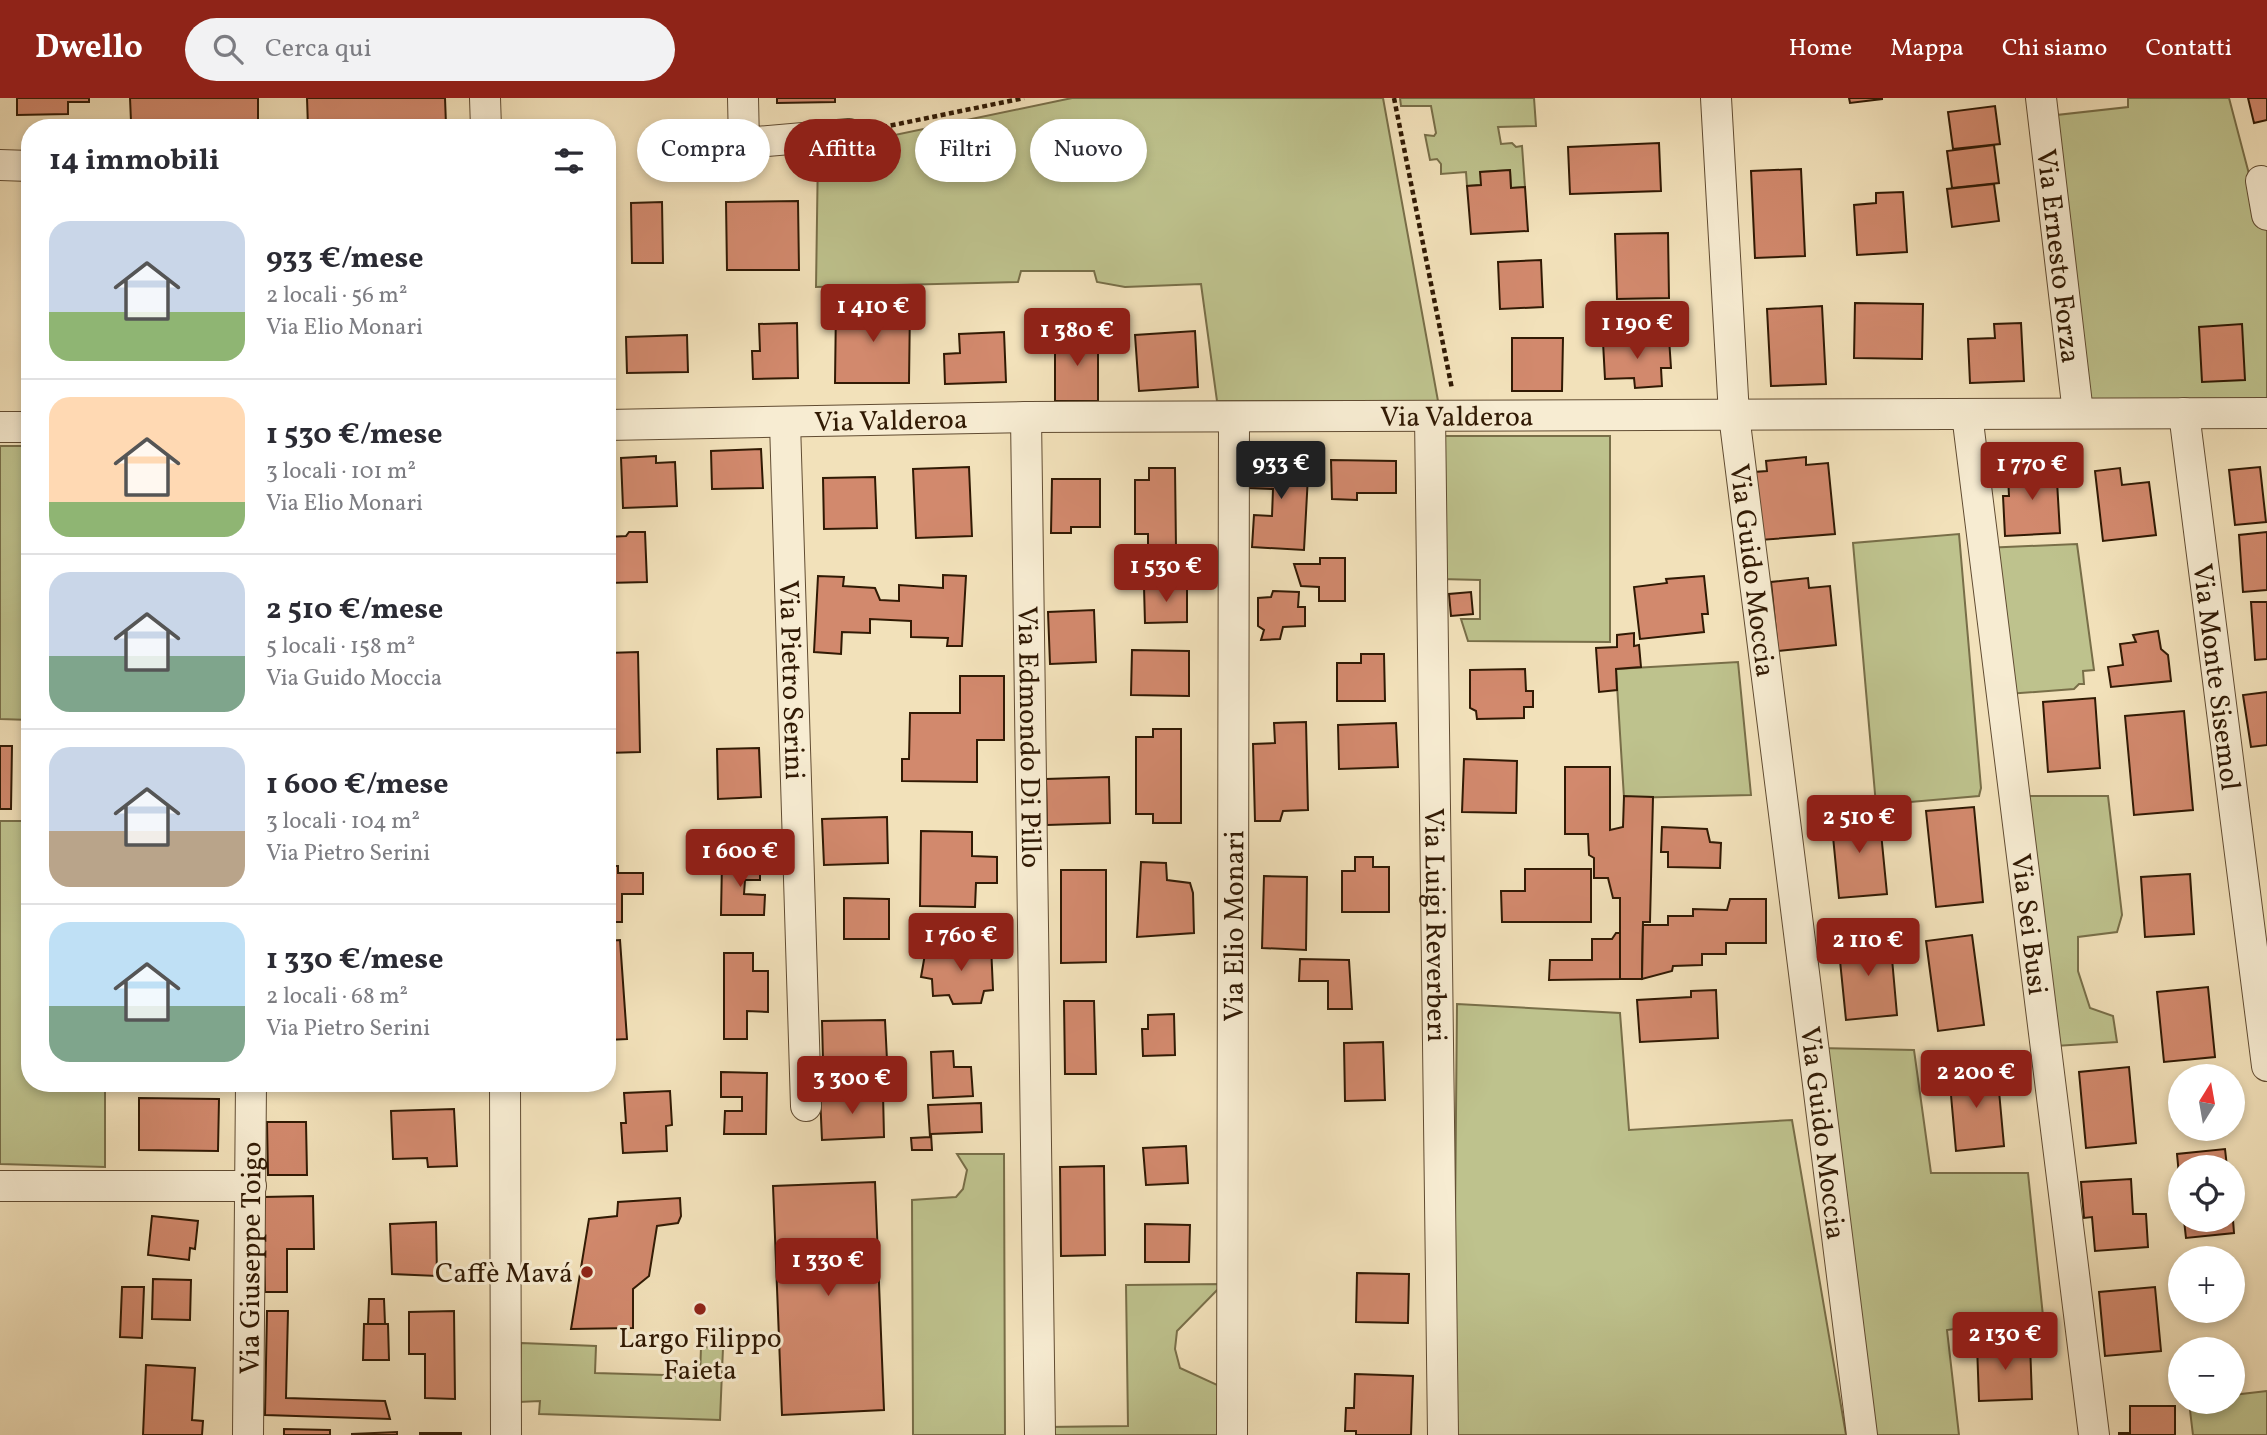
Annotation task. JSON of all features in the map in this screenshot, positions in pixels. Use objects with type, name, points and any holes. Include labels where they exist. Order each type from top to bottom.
[{"type":"street","points":[[485,98],[486,119]]},
{"type":"street","points":[[743,98],[744,143],[784,140]]},
{"type":"street","name":"Via Guido Moccia","points":[[1716,98],[1734,415],[1862,1435]]},
{"type":"street","name":"Via Ernesto Forza","points":[[2040,98],[2078,414]]},
{"type":"street","points":[[0,165],[21,166]]},
{"type":"street","points":[[2261,181],[2267,215]]},
{"type":"street","name":"Via Monte Sisemol","points":[[2184,413],[2261,972],[2267,1066]]},
{"type":"street","name":"Via Valderoa","points":[[616,425],[1026,417],[2267,413]]},
{"type":"street","name":"Via Sei Busi","points":[[1967,414],[2094,1435]]},
{"type":"street","name":"Via Luigi Reverberi","points":[[1443,1435],[1444,416]]},
{"type":"street","name":"Via Edmondo Di Pillo","points":[[1026,417],[1040,1435]]},
{"type":"street","name":"Via Elio Monari","points":[[1232,1435],[1234,417]]},
{"type":"street","name":"Via Pietro Serini","points":[[785,423],[806,1106]]},
{"type":"street","points":[[0,426],[21,426]]},
{"type":"street","name":"Via Giuseppe Toigo","points":[[248,1435],[251,1092]]},
{"type":"street","points":[[505,1092],[506,1435]]},
{"type":"street","points":[[0,1186],[251,1186]]},
{"type":"path","points":[[901,123],[1024,98]]},
{"type":"path","points":[[1394,98],[1444,416]]},
{"type":"green space","points":[[1072,98],[1383,98],[1438,401],[1217,401],[1201,284],[1125,287],[1097,282],[1094,271],[1021,271],[1018,282],[816,287],[818,182],[901,182],[901,134],[915,131],[915,182],[1016,182],[1016,119],[971,119]]},
{"type":"green space","points":[[1400,98],[1534,98],[1536,126],[1498,127],[1501,144],[1522,146],[1525,187],[1511,188],[1510,170],[1481,172],[1481,185],[1467,186],[1466,172],[1441,174],[1441,164],[1437,159],[1430,160],[1425,135],[1434,136],[1436,133],[1431,106],[1401,106]]},
{"type":"green space","points":[[2128,98],[2229,98],[2249,174],[2267,172],[2267,405],[2081,411],[2048,116],[2128,107]]},
{"type":"green space","points":[[1441,436],[1610,436],[1610,642],[1468,641],[1461,619],[1480,619],[1480,580],[1441,579]]},
{"type":"green space","points":[[0,446],[21,446],[21,720],[0,719]]},
{"type":"green space","points":[[1959,534],[1981,788],[1979,796],[1876,805],[1853,543]]},
{"type":"green space","points":[[2077,544],[2094,670],[2083,671],[2084,684],[2079,684],[2074,689],[2007,694],[1984,548]]},
{"type":"green space","points":[[1738,662],[1751,795],[1624,798],[1616,669]]},
{"type":"green space","points":[[2020,796],[2108,796],[2122,915],[2117,932],[2078,937],[2078,971],[2090,1008],[2113,1016],[2117,1042],[2040,1047]]},
{"type":"green space","points":[[0,821],[21,821],[21,1092],[105,1092],[105,1167],[0,1164]]},
{"type":"green space","points":[[1457,1004],[1620,1013],[1629,1130],[1792,1120],[1846,1435],[1453,1435]]},
{"type":"green space","points":[[1819,1048],[1914,1050],[1931,1173],[2028,1173],[2043,1316],[1947,1330],[1959,1435],[1875,1435]]},
{"type":"green space","points":[[957,1154],[1004,1154],[1005,1435],[913,1435],[912,1200],[956,1197],[963,1189],[967,1170]]},
{"type":"green space","points":[[1223,1284],[1177,1331],[1175,1349],[1180,1368],[1224,1388],[1221,1435],[1056,1435],[1047,1427],[1128,1426],[1126,1285]]},
{"type":"green space","points":[[521,1343],[596,1346],[595,1373],[700,1376],[701,1347],[723,1348],[720,1420],[539,1414],[540,1401],[519,1402]]},
{"type":"green space","points":[[2267,1391],[2267,1435],[2193,1435],[2190,1414],[2245,1414],[2245,1394]]},
{"type":"building","points":[[17,98],[89,98],[89,102],[68,102],[68,114],[17,115]]},
{"type":"building","points":[[130,98],[258,98],[258,119],[131,119]]},
{"type":"building","points":[[307,98],[445,98],[446,119],[308,119]]},
{"type":"building","points":[[777,98],[835,98],[835,102],[777,103]]},
{"type":"building","points":[[1849,98],[1882,98],[1882,99],[1850,103]]},
{"type":"building","points":[[2248,98],[2267,98],[2267,120],[2254,123]]},
{"type":"building","points":[[1995,106],[2000,144],[1953,149],[1948,112]]},
{"type":"building","points":[[1659,143],[1661,191],[1570,194],[1568,147]]},
{"type":"building","points":[[1994,145],[1999,183],[1952,188],[1947,151]]},
{"type":"building","points":[[1801,169],[1805,256],[1755,258],[1751,171]]},
{"type":"building","points":[[1510,170],[1511,188],[1525,187],[1528,231],[1471,234],[1467,186],[1481,185],[1480,172]]},
{"type":"building","points":[[1994,184],[1999,221],[1952,227],[1947,189]]},
{"type":"building","points":[[1903,192],[1907,252],[1857,255],[1854,205],[1876,203],[1876,193]]},
{"type":"building","points":[[798,201],[799,270],[727,270],[726,202]]},
{"type":"building","points":[[662,202],[663,263],[632,263],[631,203]]},
{"type":"building","points":[[1668,233],[1669,298],[1617,299],[1615,234]]},
{"type":"building","points":[[1541,260],[1543,307],[1500,309],[1498,262]]},
{"type":"building","points":[[1855,303],[1923,304],[1922,359],[1854,358]]},
{"type":"building","points":[[836,305],[910,305],[909,383],[835,383]]},
{"type":"building","points":[[1822,306],[1826,384],[1771,386],[1767,309]]},
{"type":"building","points":[[797,323],[798,378],[753,379],[752,351],[760,351],[759,324]]},
{"type":"building","points":[[2021,323],[2024,381],[1970,383],[1968,339],[1995,338],[1994,324]]},
{"type":"building","points":[[2242,324],[2245,380],[2202,382],[2199,327]]},
{"type":"building","points":[[1195,331],[1198,387],[1139,391],[1135,335]]},
{"type":"building","points":[[1004,332],[1006,382],[945,384],[944,354],[960,353],[959,334]]},
{"type":"building","points":[[687,335],[688,372],[627,373],[626,337]]},
{"type":"building","points":[[1055,336],[1098,336],[1098,401],[1055,401]]},
{"type":"building","points":[[1512,338],[1563,338],[1562,391],[1512,391]]},
{"type":"building","points":[[1669,338],[1671,368],[1661,368],[1662,386],[1635,388],[1634,378],[1605,379],[1603,342]]},
{"type":"building","points":[[761,449],[763,488],[712,489],[711,451]]},
{"type":"building","points":[[1251,454],[1309,457],[1304,550],[1252,547],[1254,515],[1272,516],[1273,489],[1249,488]]},
{"type":"building","points":[[656,456],[656,463],[675,462],[677,506],[623,508],[621,458]]},
{"type":"building","points":[[1806,457],[1806,465],[1828,463],[1835,534],[1760,540],[1754,472],[1767,471],[1766,461]]},
{"type":"building","points":[[1331,460],[1396,461],[1396,493],[1357,493],[1357,500],[1332,499]]},
{"type":"building","points":[[2056,464],[2060,533],[2005,536],[2003,496],[2009,496],[2008,476],[2014,475],[2013,467]]},
{"type":"building","points":[[969,467],[972,536],[916,538],[913,469]]},
{"type":"building","points":[[2260,467],[2266,522],[2235,525],[2229,470]]},
{"type":"building","points":[[1149,468],[1175,468],[1176,548],[1148,548],[1148,534],[1135,534],[1135,480],[1149,480]]},
{"type":"building","points":[[2120,468],[2122,485],[2149,482],[2156,535],[2103,541],[2095,471]]},
{"type":"building","points":[[875,477],[877,528],[824,529],[823,478]]},
{"type":"building","points":[[1052,479],[1100,479],[1100,527],[1071,527],[1071,533],[1051,533]]},
{"type":"building","points":[[629,532],[645,532],[647,582],[616,583],[616,537],[626,536]]},
{"type":"building","points":[[2267,532],[2267,590],[2243,592],[2239,535]]},
{"type":"building","points":[[1320,558],[1345,558],[1345,601],[1319,601],[1319,587],[1301,586],[1294,564],[1320,564]]},
{"type":"building","points":[[943,575],[966,576],[962,646],[947,646],[948,638],[911,637],[911,621],[870,619],[870,633],[842,632],[841,654],[814,652],[818,576],[844,577],[843,586],[875,588],[880,600],[899,601],[899,585],[943,588]]},
{"type":"building","points":[[1704,576],[1708,614],[1702,614],[1704,632],[1640,639],[1634,587],[1667,583],[1666,579]]},
{"type":"building","points":[[1808,578],[1809,588],[1830,586],[1836,645],[1778,651],[1771,582]]},
{"type":"building","points":[[1187,586],[1187,622],[1145,623],[1144,587]]},
{"type":"building","points":[[1273,591],[1299,592],[1298,607],[1305,607],[1305,626],[1283,627],[1280,639],[1261,640],[1264,630],[1258,626],[1258,598],[1271,597]]},
{"type":"building","points":[[1471,592],[1473,614],[1451,616],[1449,594]]},
{"type":"building","points":[[2251,602],[2267,602],[2267,659],[2255,660]]},
{"type":"building","points":[[1094,610],[1096,662],[1050,664],[1048,612]]},
{"type":"building","points":[[2158,631],[2161,649],[2168,655],[2171,681],[2111,687],[2108,667],[2123,665],[2120,644],[2136,642],[2133,635]]},
{"type":"building","points":[[1634,633],[1634,646],[1639,645],[1641,667],[1616,669],[1617,690],[1599,692],[1596,648],[1617,647],[1617,635]]},
{"type":"building","points":[[1132,650],[1189,651],[1189,696],[1131,695]]},
{"type":"building","points":[[638,652],[640,752],[616,753],[616,653]]},
{"type":"building","points":[[1361,654],[1384,654],[1385,701],[1337,701],[1337,663],[1361,663]]},
{"type":"building","points":[[1525,669],[1526,691],[1533,691],[1533,707],[1524,707],[1524,718],[1477,719],[1476,711],[1470,708],[1470,670]]},
{"type":"building","points":[[960,676],[1004,676],[1004,740],[977,740],[977,782],[902,781],[902,759],[909,759],[910,713],[960,713]]},
{"type":"building","points":[[2267,692],[2267,745],[2251,747],[2243,695]]},
{"type":"building","points":[[2095,698],[2100,768],[2048,772],[2043,702]]},
{"type":"building","points":[[2184,711],[2193,810],[2134,815],[2125,716]]},
{"type":"building","points":[[1306,722],[1308,810],[1283,811],[1280,821],[1255,821],[1253,744],[1275,743],[1274,723]]},
{"type":"building","points":[[1396,723],[1398,767],[1339,769],[1338,725]]},
{"type":"building","points":[[1153,729],[1181,729],[1181,823],[1153,823],[1153,814],[1136,814],[1136,737],[1153,737]]},
{"type":"building","points":[[0,746],[12,746],[11,809],[0,809]]},
{"type":"building","points":[[759,748],[761,797],[718,799],[717,749]]},
{"type":"building","points":[[1464,759],[1517,761],[1516,813],[1462,812]]},
{"type":"building","points":[[1565,767],[1610,767],[1610,830],[1623,827],[1624,796],[1653,797],[1650,922],[1643,922],[1642,979],[1620,979],[1620,898],[1613,898],[1608,878],[1594,878],[1594,858],[1589,855],[1588,834],[1565,834]]},
{"type":"building","points":[[1109,777],[1110,823],[1047,825],[1046,779]]},
{"type":"building","points":[[1974,807],[1983,902],[1936,907],[1926,811]]},
{"type":"building","points":[[1879,812],[1887,894],[1839,898],[1831,816]]},
{"type":"building","points":[[887,817],[888,863],[824,865],[822,819]]},
{"type":"building","points":[[1662,827],[1707,829],[1710,842],[1721,843],[1720,868],[1668,867],[1668,852],[1661,852]]},
{"type":"building","points":[[921,831],[972,832],[972,856],[997,857],[997,883],[976,883],[975,907],[920,906]]},
{"type":"building","points":[[1355,857],[1373,857],[1373,867],[1389,867],[1389,912],[1342,912],[1342,871],[1355,871]]},
{"type":"building","points":[[722,861],[760,862],[760,880],[745,880],[744,894],[765,895],[764,915],[721,915]]},
{"type":"building","points":[[1141,862],[1166,863],[1167,880],[1190,883],[1193,893],[1194,933],[1137,937]]},
{"type":"building","points":[[616,866],[618,873],[643,873],[643,894],[622,894],[622,922],[616,922]]},
{"type":"building","points":[[1525,869],[1591,869],[1591,922],[1502,922],[1501,891],[1525,891]]},
{"type":"building","points":[[1061,870],[1106,870],[1106,962],[1061,963]]},
{"type":"building","points":[[2190,874],[2194,934],[2145,937],[2141,877]]},
{"type":"building","points":[[1264,876],[1307,877],[1306,950],[1262,948]]},
{"type":"building","points":[[844,898],[889,899],[889,939],[844,939]]},
{"type":"building","points":[[1730,899],[1766,899],[1766,943],[1726,943],[1726,954],[1702,954],[1702,965],[1673,966],[1672,971],[1642,979],[1643,925],[1668,925],[1668,916],[1693,916],[1693,909],[1727,910]]},
{"type":"building","points":[[1616,933],[1620,933],[1620,979],[1549,980],[1550,960],[1592,960],[1592,939],[1612,939]]},
{"type":"building","points":[[1972,935],[1984,1025],[1938,1031],[1926,941]]},
{"type":"building","points":[[1890,936],[1897,1015],[1846,1020],[1838,941]]},
{"type":"building","points":[[616,940],[620,940],[627,1039],[616,1040]]},
{"type":"building","points":[[991,945],[993,990],[984,991],[981,1003],[953,1004],[949,995],[933,996],[932,979],[921,977],[925,954],[939,957],[944,947]]},
{"type":"building","points":[[724,953],[753,953],[753,971],[768,971],[768,1012],[747,1011],[747,1039],[724,1039]]},
{"type":"building","points":[[1300,959],[1349,960],[1352,1009],[1328,1009],[1328,981],[1299,981]]},
{"type":"building","points":[[2208,987],[2215,1057],[2164,1062],[2157,992]]},
{"type":"building","points":[[1716,990],[1718,1038],[1640,1042],[1637,1000],[1691,997],[1691,991]]},
{"type":"building","points":[[1064,1001],[1094,1001],[1096,1074],[1065,1074]]},
{"type":"building","points":[[1174,1014],[1175,1055],[1143,1056],[1142,1029],[1148,1029],[1148,1015]]},
{"type":"building","points":[[885,1020],[887,1060],[823,1061],[822,1021]]},
{"type":"building","points":[[1383,1042],[1385,1100],[1345,1101],[1344,1043]]},
{"type":"building","points":[[953,1051],[954,1067],[971,1067],[973,1096],[933,1098],[931,1052]]},
{"type":"building","points":[[2129,1067],[2136,1143],[2086,1148],[2079,1072]]},
{"type":"building","points":[[1997,1069],[2004,1146],[1956,1151],[1949,1073]]},
{"type":"building","points":[[721,1072],[767,1073],[766,1134],[724,1134],[725,1111],[742,1111],[742,1097],[721,1097]]},
{"type":"building","points":[[670,1091],[672,1125],[666,1126],[667,1151],[623,1153],[621,1123],[626,1123],[624,1093]]},
{"type":"building","points":[[883,1093],[884,1137],[822,1140],[820,1095]]},
{"type":"building","points":[[139,1098],[219,1099],[218,1151],[139,1150]]},
{"type":"building","points":[[981,1103],[982,1132],[931,1134],[932,1150],[912,1150],[911,1138],[930,1137],[928,1105]]},
{"type":"building","points":[[454,1109],[457,1166],[428,1167],[427,1158],[393,1159],[391,1111]]},
{"type":"building","points":[[267,1122],[306,1122],[307,1175],[268,1175]]},
{"type":"building","points":[[1186,1146],[1188,1183],[1146,1185],[1143,1148]]},
{"type":"building","points":[[2225,1149],[2226,1155],[2177,1155]]},
{"type":"building","points":[[1104,1166],[1105,1255],[1061,1256],[1060,1167]]},
{"type":"building","points":[[2131,1179],[2133,1214],[2146,1214],[2148,1247],[2095,1251],[2092,1217],[2084,1218],[2081,1182]]},
{"type":"building","points":[[875,1182],[884,1410],[782,1415],[773,1186]]},
{"type":"building","points":[[313,1196],[314,1249],[287,1249],[287,1292],[265,1292],[263,1197]]},
{"type":"building","points":[[680,1198],[681,1216],[678,1223],[657,1226],[649,1276],[633,1289],[633,1328],[571,1329],[589,1219],[617,1216],[618,1202]]},
{"type":"building","points":[[152,1216],[198,1221],[195,1249],[190,1248],[189,1260],[148,1255]]},
{"type":"building","points":[[436,1222],[437,1276],[392,1274],[390,1224]]},
{"type":"building","points":[[1145,1224],[1190,1225],[1189,1262],[1145,1262]]},
{"type":"building","points":[[2185,1232],[2234,1232],[2234,1233],[2186,1238]]},
{"type":"building","points":[[1357,1273],[1409,1274],[1408,1323],[1356,1322]]},
{"type":"building","points":[[153,1279],[191,1280],[190,1320],[152,1319]]},
{"type":"building","points":[[122,1287],[144,1287],[142,1338],[120,1337]]},
{"type":"building","points":[[2155,1287],[2161,1351],[2105,1356],[2099,1292]]},
{"type":"building","points":[[369,1299],[384,1299],[385,1324],[368,1324]]},
{"type":"building","points":[[267,1311],[288,1311],[286,1398],[385,1401],[390,1419],[265,1415]]},
{"type":"building","points":[[454,1311],[455,1399],[425,1398],[425,1354],[409,1354],[409,1312]]},
{"type":"building","points":[[364,1324],[388,1324],[389,1360],[363,1360]]},
{"type":"building","points":[[2030,1343],[2032,1399],[1979,1401],[1977,1345]]},
{"type":"building","points":[[146,1365],[195,1368],[192,1420],[203,1421],[202,1435],[143,1435]]},
{"type":"building","points":[[1355,1374],[1413,1376],[1411,1435],[1356,1435],[1356,1431],[1345,1431],[1346,1408],[1354,1408]]},
{"type":"building","points":[[2130,1406],[2168,1406],[2168,1414],[2175,1414],[2175,1435],[2119,1435],[2130,1433]]},
{"type":"building","points":[[284,1429],[330,1430],[330,1435],[284,1435]]},
{"type":"building","points":[[397,1432],[397,1435],[352,1435],[352,1434]]},
{"type":"building","points":[[461,1433],[461,1435],[420,1435]]},
{"type":"place","name":"Caffè Mavá","points":[[587,1272]]},
{"type":"place","name":"Largo Filippo Faieta","points":[[700,1309]]}]
